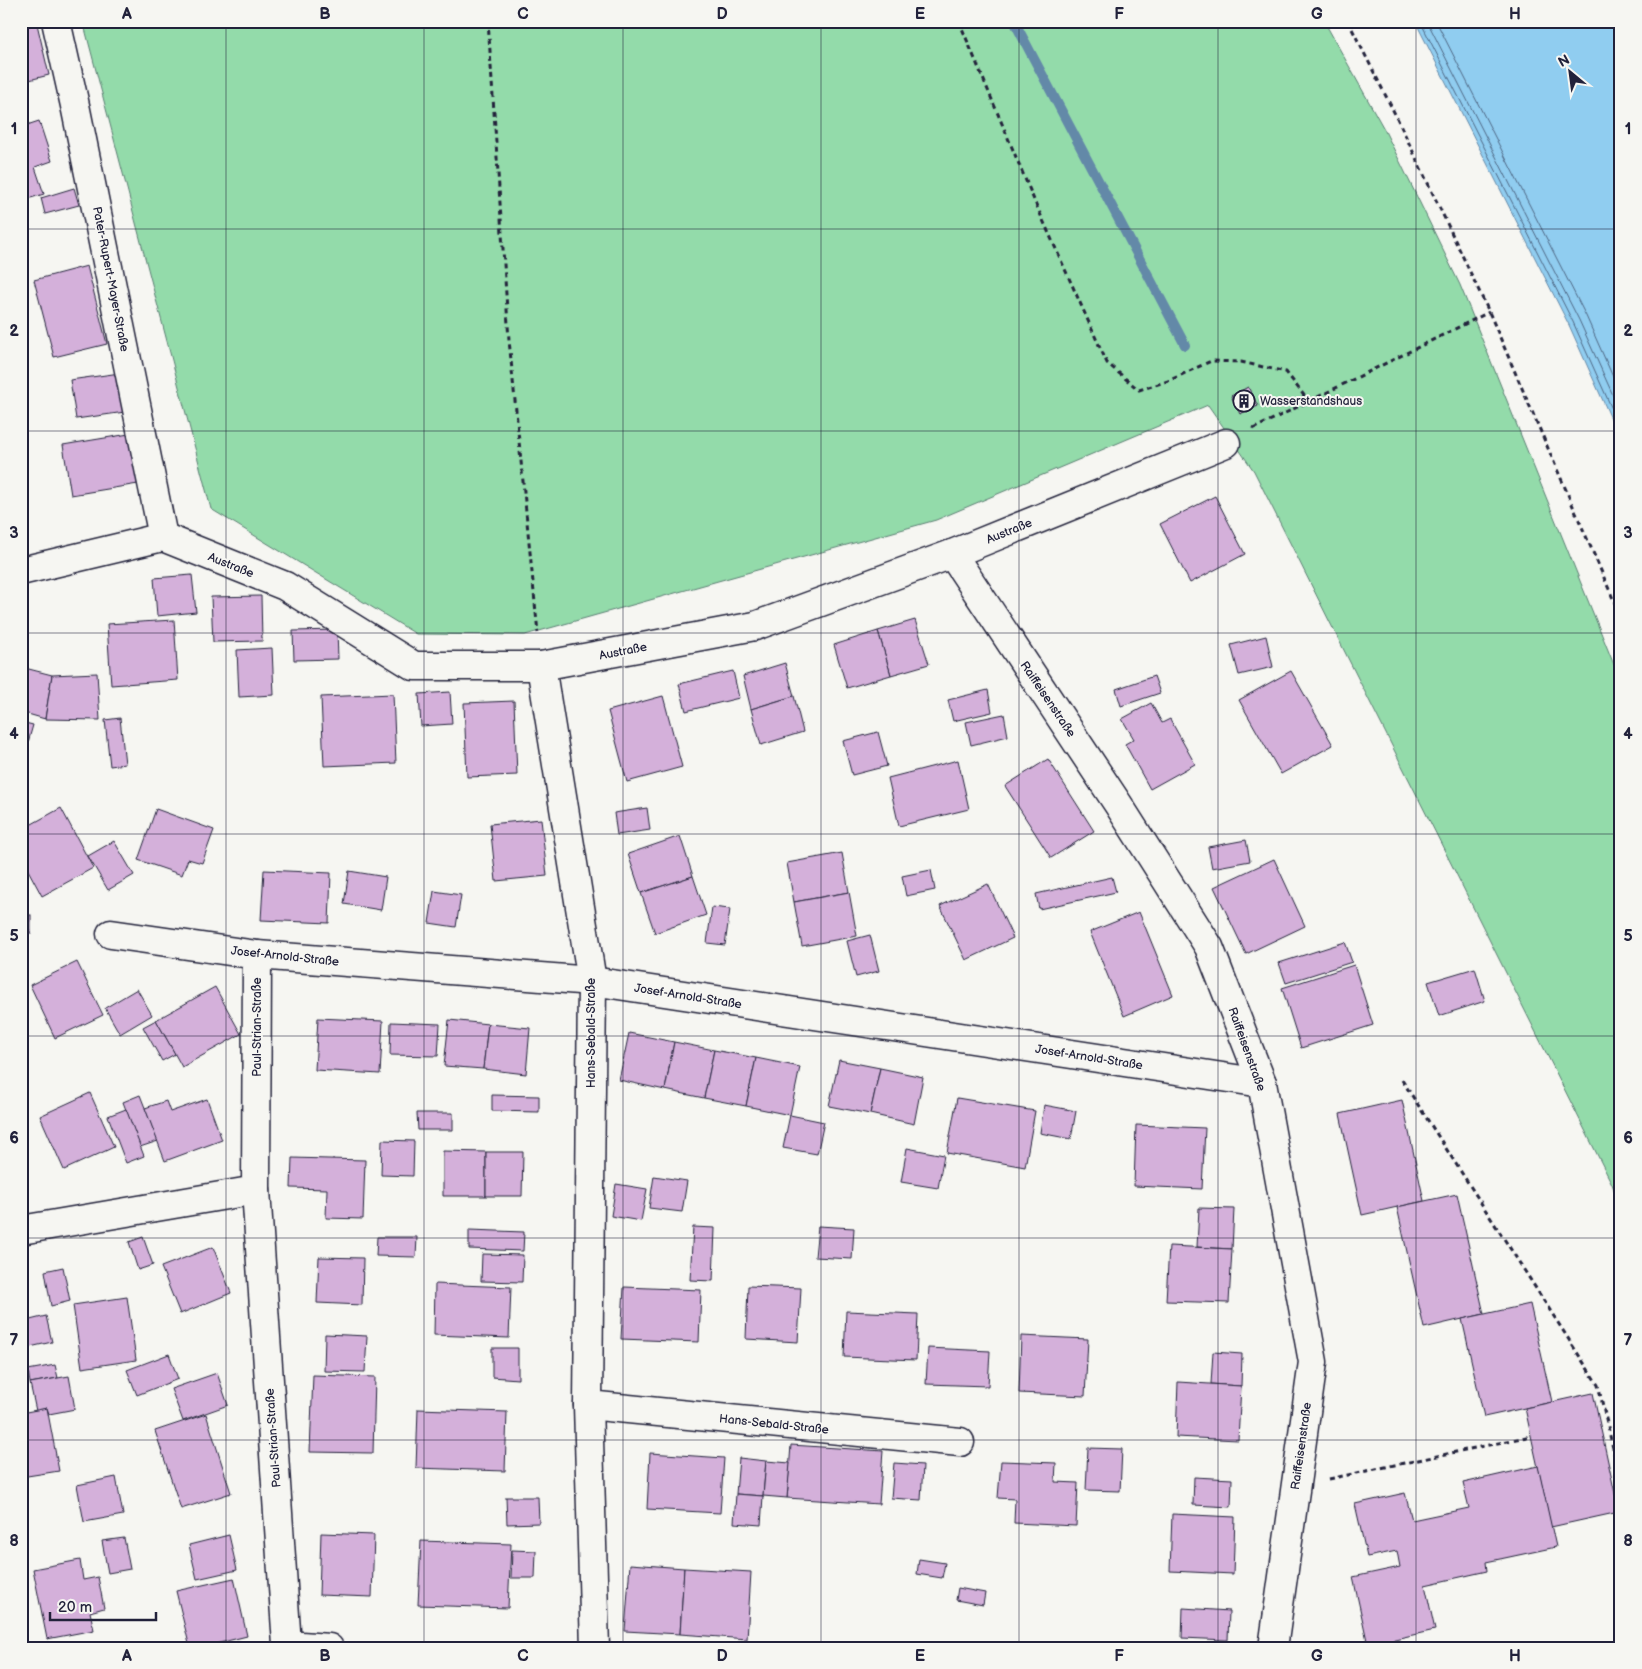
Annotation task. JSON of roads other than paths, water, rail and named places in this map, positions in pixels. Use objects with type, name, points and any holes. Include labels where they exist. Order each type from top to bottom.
[{"type":"street","name":"Pater-Rupert-Mayer-Straße","points":[[56,21],[163,537]]},
{"type":"street","name":"Austraße","points":[[163,537],[285,586],[414,666],[541,666],[755,626],[952,554],[1226,443]]},
{"type":"street","points":[[21,571],[163,537]]},
{"type":"street","name":"Raiffeisenstraße","points":[[952,554],[1118,804],[1209,947],[1262,1083],[1313,1362],[1274,1648]]},
{"type":"street","name":"Hans-Sebald-Straße","points":[[541,666],[592,982],[588,1405],[595,1648]]},
{"type":"street","name":"Josef-Arnold-Straße","points":[[111,934],[257,955],[592,982],[1262,1083]]},
{"type":"street","name":"Paul-Strian-Straße","points":[[257,955],[256,1190],[287,1645],[329,1648]]},
{"type":"street","points":[[21,1230],[256,1190]]},
{"type":"street","name":"Hans-Sebald-Straße","points":[[588,1405],[960,1442]]},
{"type":"water","points":[[1415,21],[1621,21],[1621,441],[1569,325]]},
{"type":"waterway","points":[[1014,21],[1185,345]]},
{"type":"place","name":"Wasserstandshaus","points":[[1244,401]]}]
